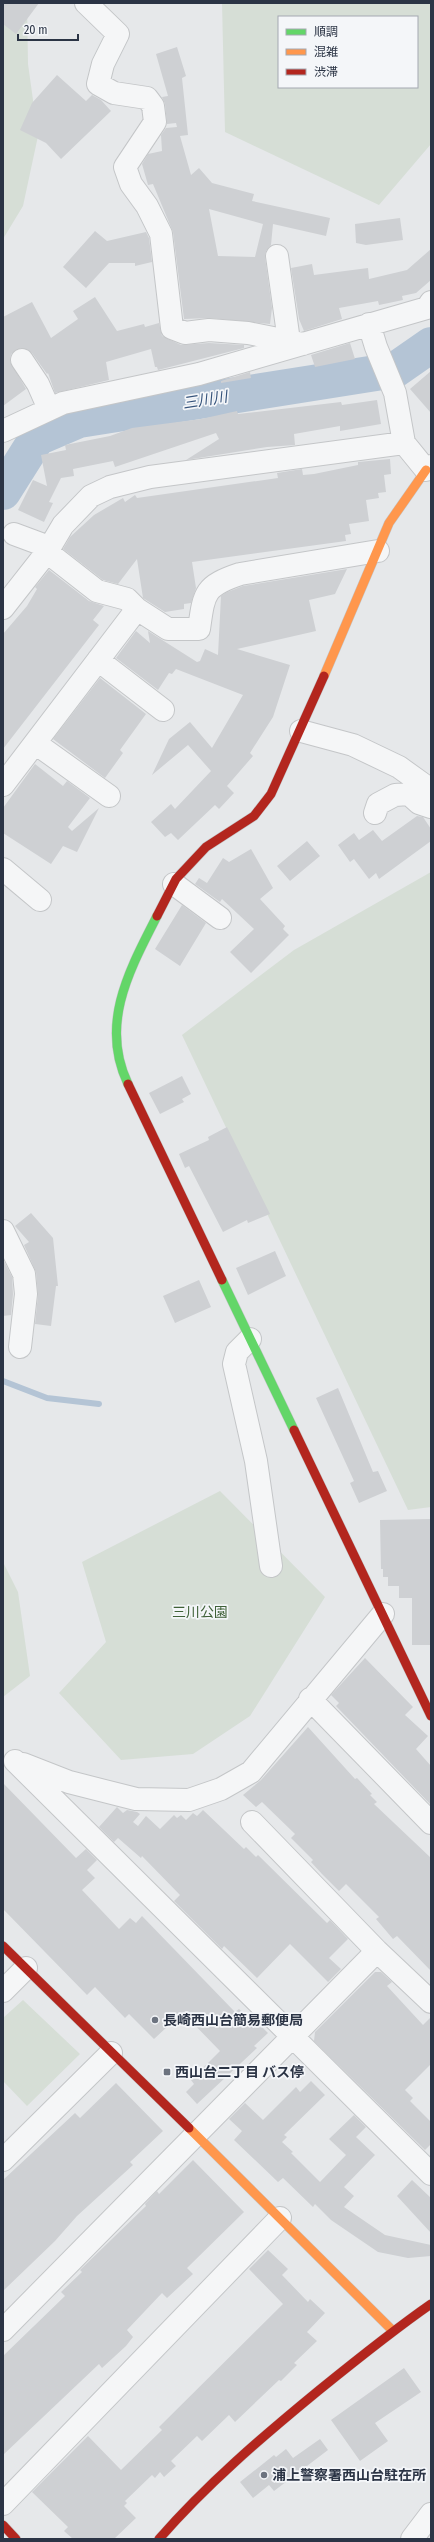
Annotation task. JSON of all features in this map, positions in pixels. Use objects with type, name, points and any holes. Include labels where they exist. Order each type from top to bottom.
[{"type":"street","points":[[86,3],[118,34],[103,64],[98,84],[114,93],[147,98],[153,106],[155,122],[125,167],[131,184],[147,206],[161,234],[172,328],[185,333],[209,330],[248,333],[296,343]]},
{"type":"street","points":[[276,256],[296,343]]},
{"type":"street","points":[[3,432],[63,402],[199,374],[296,343],[430,306]]},
{"type":"street","points":[[369,324],[376,347],[395,393],[404,443],[428,468],[389,523],[301,731],[271,794],[254,816],[206,847],[174,884],[133,963],[117,1009],[117,1036],[122,1072],[431,1716]]},
{"type":"street","points":[[22,360],[38,384],[49,409]]},
{"type":"street","points":[[3,608],[48,550],[63,525],[91,496],[110,487],[150,478],[404,443]]},
{"type":"street","points":[[14,534],[48,550],[97,591],[127,599],[137,609],[168,629],[199,629],[202,607],[208,590],[216,583],[240,574],[378,551]]},
{"type":"street","points":[[3,785],[137,609]]},
{"type":"street","points":[[98,660],[163,710]]},
{"type":"street","points":[[301,731],[353,746],[399,767],[431,790]]},
{"type":"street","points":[[35,743],[109,796]]},
{"type":"street","points":[[375,813],[378,804],[395,795],[409,794],[419,803],[431,807]]},
{"type":"street","points":[[3,869],[40,900]]},
{"type":"street","points":[[174,884],[220,918]]},
{"type":"street","points":[[3,1231],[24,1274],[26,1294],[20,1347]]},
{"type":"street","points":[[250,1339],[237,1352],[234,1364],[256,1461],[271,1566]]},
{"type":"street","points":[[9,1759],[69,1782],[116,1795],[161,1801],[189,1800],[221,1789],[251,1772],[310,1699],[383,1614]]},
{"type":"street","points":[[310,1699],[431,1823]]},
{"type":"street","points":[[9,1759],[431,2174]]},
{"type":"street","points":[[252,1822],[378,1951],[431,2002]]},
{"type":"street","points":[[3,1946],[111,2053],[197,2135],[392,2330]]},
{"type":"street","points":[[3,2330],[378,1951]]},
{"type":"street","points":[[3,1991],[26,1968]]},
{"type":"street","points":[[3,2160],[111,2053]]},
{"type":"street","points":[[3,2504],[280,2218]]},
{"type":"street","points":[[159,2539],[211,2483],[258,2441],[392,2330],[431,2304]]},
{"type":"street","points":[[412,2539],[431,2514]]},
{"type":"street","points":[[3,2525],[16,2539]]},
{"type":"green space","points":[[3,3],[27,3],[28,64],[38,136],[23,206],[3,239]]},
{"type":"green space","points":[[222,3],[431,3],[431,144],[379,205],[225,132]]},
{"type":"green space","points":[[431,872],[431,1507],[408,1510],[182,1035],[294,950]]},
{"type":"green space","name":"三川公園","points":[[220,1491],[325,1597],[250,1716],[193,1754],[121,1760],[59,1693],[106,1642],[82,1562]]},
{"type":"green space","points":[[3,1562],[18,1592],[30,1676],[3,1697]]},
{"type":"green space","points":[[23,2000],[80,2054],[27,2106],[3,2081],[3,2018]]},
{"type":"building","points":[[3,3],[39,3],[16,34],[3,24]]},
{"type":"building","points":[[177,47],[186,76],[182,78],[188,135],[180,136],[191,175],[199,168],[212,183],[254,194],[252,201],[330,218],[326,236],[273,224],[271,245],[266,251],[265,257],[272,308],[270,324],[210,318],[184,319],[173,232],[153,184],[148,185],[142,164],[148,154],[162,151],[161,135],[166,128],[177,127],[176,123],[167,124],[165,104],[162,97],[168,96],[156,54]],"holes":[[[209,209],[263,224],[255,257],[218,256]]]},
{"type":"building","points":[[57,75],[86,101],[92,95],[101,100],[111,111],[61,159],[46,143],[20,130],[32,103]]},
{"type":"building","points":[[400,218],[403,240],[366,245],[356,243],[355,224]]},
{"type":"building","points":[[95,231],[107,241],[146,232],[149,238],[152,262],[135,266],[135,263],[109,263],[86,288],[63,267]]},
{"type":"building","points":[[431,249],[431,280],[416,293],[402,296],[403,300],[379,305],[378,301],[339,308],[342,319],[304,331],[299,319],[291,268],[312,264],[314,275],[368,268],[369,279],[407,270]]},
{"type":"building","points":[[95,297],[117,331],[144,324],[145,327],[159,323],[162,336],[181,345],[209,343],[244,345],[244,348],[158,370],[157,367],[155,367],[151,349],[106,362],[109,380],[55,393],[48,373],[47,374],[32,353],[21,348],[11,354],[10,361],[26,389],[3,406],[3,317],[32,302],[51,338],[78,319],[73,311]]},
{"type":"building","points":[[350,343],[355,359],[315,367],[311,355]]},
{"type":"building","points":[[431,371],[431,413],[410,389]]},
{"type":"building","points":[[250,372],[251,378],[221,383],[221,381]]},
{"type":"building","points":[[377,400],[381,424],[340,431],[340,426],[294,434],[295,445],[267,447],[186,460],[219,439],[216,433],[115,467],[113,461],[73,469],[74,476],[61,478],[49,502],[53,503],[44,522],[18,510],[33,480],[47,486],[41,455],[66,450],[65,445],[110,436],[132,428],[201,419],[237,411],[238,414],[341,402],[342,405]]},
{"type":"building","points":[[390,459],[391,474],[384,475],[386,492],[378,493],[379,498],[366,500],[369,521],[349,524],[351,534],[345,535],[346,541],[192,562],[196,588],[191,603],[184,604],[184,609],[165,612],[143,598],[137,559],[118,584],[103,580],[63,549],[70,537],[94,515],[123,498],[125,502],[135,495],[137,498],[278,478],[277,473],[302,469],[303,475],[314,474],[358,465],[358,462]]},
{"type":"building","points":[[347,569],[335,594],[309,600],[316,631],[237,649],[290,665],[273,717],[250,753],[253,756],[227,786],[234,793],[219,809],[215,805],[178,840],[171,833],[165,837],[151,822],[171,804],[175,809],[211,771],[188,745],[152,775],[169,739],[190,722],[212,748],[243,695],[176,669],[172,674],[169,673],[158,690],[116,658],[136,631],[150,643],[148,631],[197,662],[200,661],[205,649],[218,655],[221,596],[225,593],[243,586]]},
{"type":"building","points":[[49,570],[89,601],[104,606],[93,620],[99,625],[3,749],[3,634],[27,606],[37,589],[35,587]]},
{"type":"building","points":[[100,678],[146,714],[120,750],[123,753],[105,778],[53,739]]},
{"type":"building","points":[[35,764],[63,786],[67,781],[90,798],[68,827],[72,831],[99,808],[77,852],[63,846],[51,864],[3,833],[3,808]]},
{"type":"building","points":[[417,816],[423,817],[431,829],[431,841],[379,879],[376,873],[369,879],[354,859],[350,862],[338,845],[354,833],[359,840],[373,830],[382,841]]},
{"type":"building","points":[[307,841],[320,856],[290,881],[277,866]]},
{"type":"building","points":[[251,849],[273,888],[260,899],[285,926],[283,929],[289,935],[251,973],[230,952],[254,929],[222,899],[220,902],[195,884],[199,878],[207,883],[223,858],[229,862]]},
{"type":"building","points":[[182,905],[206,923],[180,966],[155,949]]},
{"type":"building","points":[[182,1076],[191,1094],[182,1099],[184,1102],[160,1114],[149,1093]]},
{"type":"building","points":[[227,1127],[270,1214],[248,1223],[247,1220],[223,1232],[189,1166],[185,1168],[179,1154],[209,1140],[208,1137]]},
{"type":"building","points":[[31,1213],[53,1238],[58,1286],[56,1286],[51,1326],[35,1324],[38,1295],[36,1272],[24,1245],[29,1242],[15,1226]]},
{"type":"building","points":[[275,1251],[286,1276],[248,1295],[236,1268]]},
{"type":"building","points":[[3,1259],[12,1277],[13,1294],[11,1315],[3,1316]]},
{"type":"building","points":[[199,1280],[211,1307],[175,1323],[163,1296]]},
{"type":"building","points":[[338,1388],[373,1472],[378,1471],[387,1491],[359,1503],[350,1483],[354,1481],[316,1398]]},
{"type":"building","points":[[431,1519],[431,1645],[412,1645],[412,1598],[399,1598],[399,1586],[388,1586],[388,1577],[383,1577],[383,1569],[381,1569],[380,1520]]},
{"type":"building","points":[[365,1658],[413,1707],[405,1715],[428,1736],[416,1749],[431,1766],[431,1805],[336,1706],[339,1703],[331,1695]]},
{"type":"building","points":[[308,1727],[355,1779],[357,1778],[372,1794],[370,1795],[377,1802],[374,1804],[431,1858],[431,1971],[397,1936],[393,1939],[376,1919],[379,1917],[346,1884],[339,1891],[322,1874],[311,1862],[313,1860],[291,1838],[295,1834],[262,1802],[256,1807],[243,1795],[261,1780]]},
{"type":"building","points":[[3,1783],[76,1858],[86,1849],[97,1860],[87,1870],[95,1878],[82,1890],[119,1929],[130,1918],[136,1923],[142,1916],[235,2012],[239,2009],[248,2018],[250,2015],[268,2033],[254,2046],[257,2048],[197,2104],[186,2092],[194,2084],[191,2080],[220,2051],[184,2014],[181,2014],[154,2039],[129,2014],[125,2018],[95,1987],[87,1995],[3,1909]]},
{"type":"building","points":[[117,1807],[123,1813],[127,1810],[140,1814],[133,1822],[138,1826],[146,1816],[160,1829],[174,1815],[177,1818],[181,1815],[186,1820],[193,1813],[197,1816],[203,1810],[244,1849],[246,1847],[256,1857],[258,1855],[327,1923],[330,1920],[348,1939],[329,1958],[341,1969],[328,1982],[290,1944],[257,1978],[224,1946],[222,1949],[174,1901],[180,1895],[142,1856],[141,1858],[118,1838],[114,1842],[99,1827]]},
{"type":"building","points":[[375,1972],[381,1972],[392,1982],[387,1986],[423,2025],[431,2017],[431,2064],[405,2090],[413,2098],[410,2101],[431,2122],[431,2144],[425,2150],[314,2041],[315,2032]]},
{"type":"building","points":[[311,2081],[325,2095],[284,2135],[287,2137],[282,2142],[320,2182],[346,2155],[329,2139],[354,2115],[366,2127],[356,2137],[375,2155],[344,2187],[354,2196],[344,2207],[385,2235],[431,2245],[431,2256],[408,2258],[378,2252],[331,2220],[315,2204],[313,2207],[283,2178],[278,2182],[234,2140],[242,2131],[229,2119],[245,2103],[263,2120],[296,2087],[300,2092]]},
{"type":"building","points":[[116,2083],[163,2131],[130,2162],[133,2165],[77,2216],[55,2241],[3,2291],[3,2180],[75,2113],[80,2118]]},
{"type":"building","points":[[193,2160],[244,2212],[187,2268],[193,2274],[167,2298],[162,2293],[127,2330],[133,2337],[126,2346],[102,2368],[99,2364],[3,2455],[3,2356],[65,2296],[61,2292],[82,2272],[80,2270],[146,2206],[145,2204],[157,2191],[159,2194]]},
{"type":"building","points":[[412,2180],[431,2198],[431,2233],[397,2196]]},
{"type":"building","points":[[268,2250],[288,2269],[282,2275],[308,2302],[310,2299],[325,2313],[307,2332],[317,2341],[294,2363],[297,2365],[281,2381],[279,2380],[235,2422],[229,2415],[202,2441],[197,2436],[171,2461],[176,2466],[164,2477],[160,2472],[155,2478],[152,2475],[125,2501],[127,2503],[124,2506],[136,2518],[114,2539],[73,2539],[64,2531],[68,2527],[32,2492],[88,2436],[121,2470],[162,2430],[159,2427],[283,2304],[249,2269]]},
{"type":"building","points":[[404,2368],[421,2392],[375,2423],[388,2441],[360,2461],[331,2420]]},
{"type":"building","points":[[320,2439],[328,2450],[274,2491],[269,2485],[253,2498],[240,2482],[274,2455],[276,2457],[286,2449],[293,2458]]},
{"type":"waterway","name":"三川川","points":[[3,492],[37,438],[79,420],[395,370],[431,345]]},
{"type":"waterway","points":[[3,1381],[47,1398],[99,1404]]},
{"type":"traffic: fast","points":[[128,1084],[120,1062],[116,1040],[117,1018],[128,977],[157,916]]},
{"type":"traffic: fast","points":[[222,1280],[294,1430]]},
{"type":"traffic: slow","points":[[324,676],[389,523],[426,470]]},
{"type":"traffic: slow","points":[[189,2128],[392,2330]]},
{"type":"traffic: jam","points":[[157,916],[176,879],[206,847],[254,816],[271,794],[324,676]]},
{"type":"traffic: jam","points":[[128,1084],[222,1280]]},
{"type":"traffic: jam","points":[[294,1430],[431,1716]]},
{"type":"traffic: jam","points":[[3,1946],[189,2128]]},
{"type":"traffic: jam","points":[[159,2539],[216,2480],[297,2408],[360,2357],[431,2304]]},
{"type":"traffic: jam","points":[[3,2525],[16,2539]]},
{"type":"place","name":"長崎西山台簡易郵便局","points":[[155,2020]]},
{"type":"place","name":"西山台二丁目 バス停","points":[[167,2072]]},
{"type":"place","name":"浦上警察署西山台駐在所","points":[[264,2475]]}]
